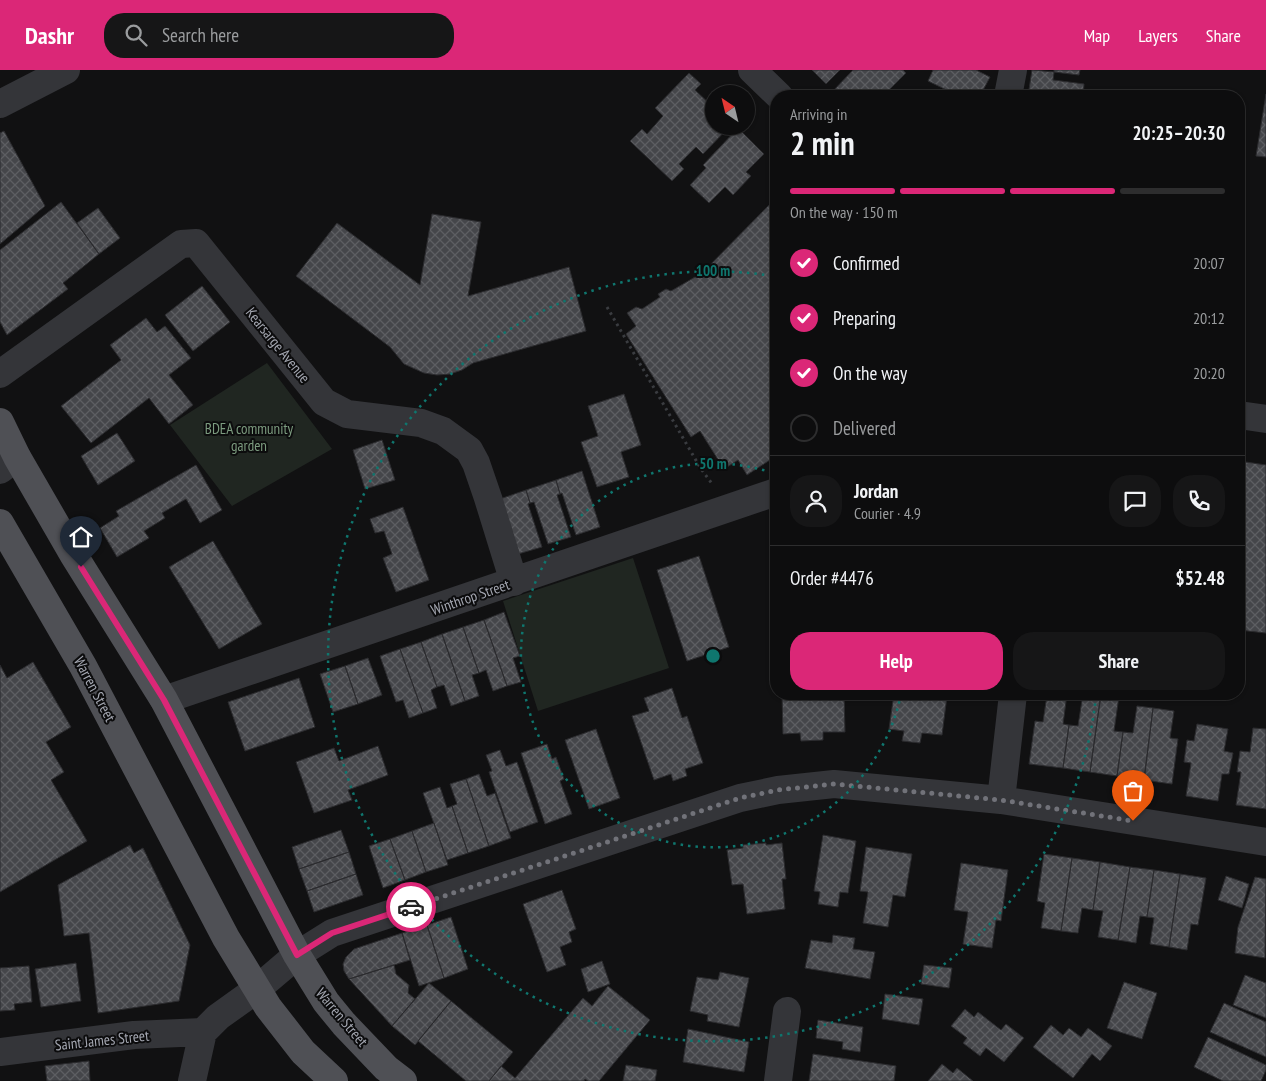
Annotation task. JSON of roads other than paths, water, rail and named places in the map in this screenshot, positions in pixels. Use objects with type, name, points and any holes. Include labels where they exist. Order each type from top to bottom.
[{"type":"main road","name":"Warren Street","points":[[0,422],[8,463],[97,594],[164,700],[297,955],[326,1002],[344,1024],[386,1068],[403,1081]]},
{"type":"main road","name":"Warren Street","points":[[0,523],[83,666],[226,938],[268,1007],[303,1052],[334,1081]]},
{"type":"street","points":[[0,104],[66,70]]},
{"type":"street","points":[[752,70],[773,90]]},
{"type":"street","points":[[1009,90],[1013,70]]},
{"type":"street","name":"Kearsarge Avenue","points":[[0,374],[181,244],[196,243],[324,402],[347,414],[421,422],[443,431],[469,450],[476,462],[514,582]]},
{"type":"street","points":[[1245,416],[1266,419]]},
{"type":"street","name":"Winthrop Street","points":[[164,700],[770,494]]},
{"type":"street","points":[[1001,800],[1012,700]]},
{"type":"street","points":[[192,1081],[203,1032],[218,1017],[257,989],[297,955],[332,933],[740,798],[778,790],[834,784],[1001,800],[1266,842]]},
{"type":"street","points":[[778,1081],[788,1011]]},
{"type":"street","name":"Saint James Street","points":[[0,1052],[134,1035],[203,1032]]},
{"type":"park label","name":"BDEA community garden","points":[[249,436]]}]
